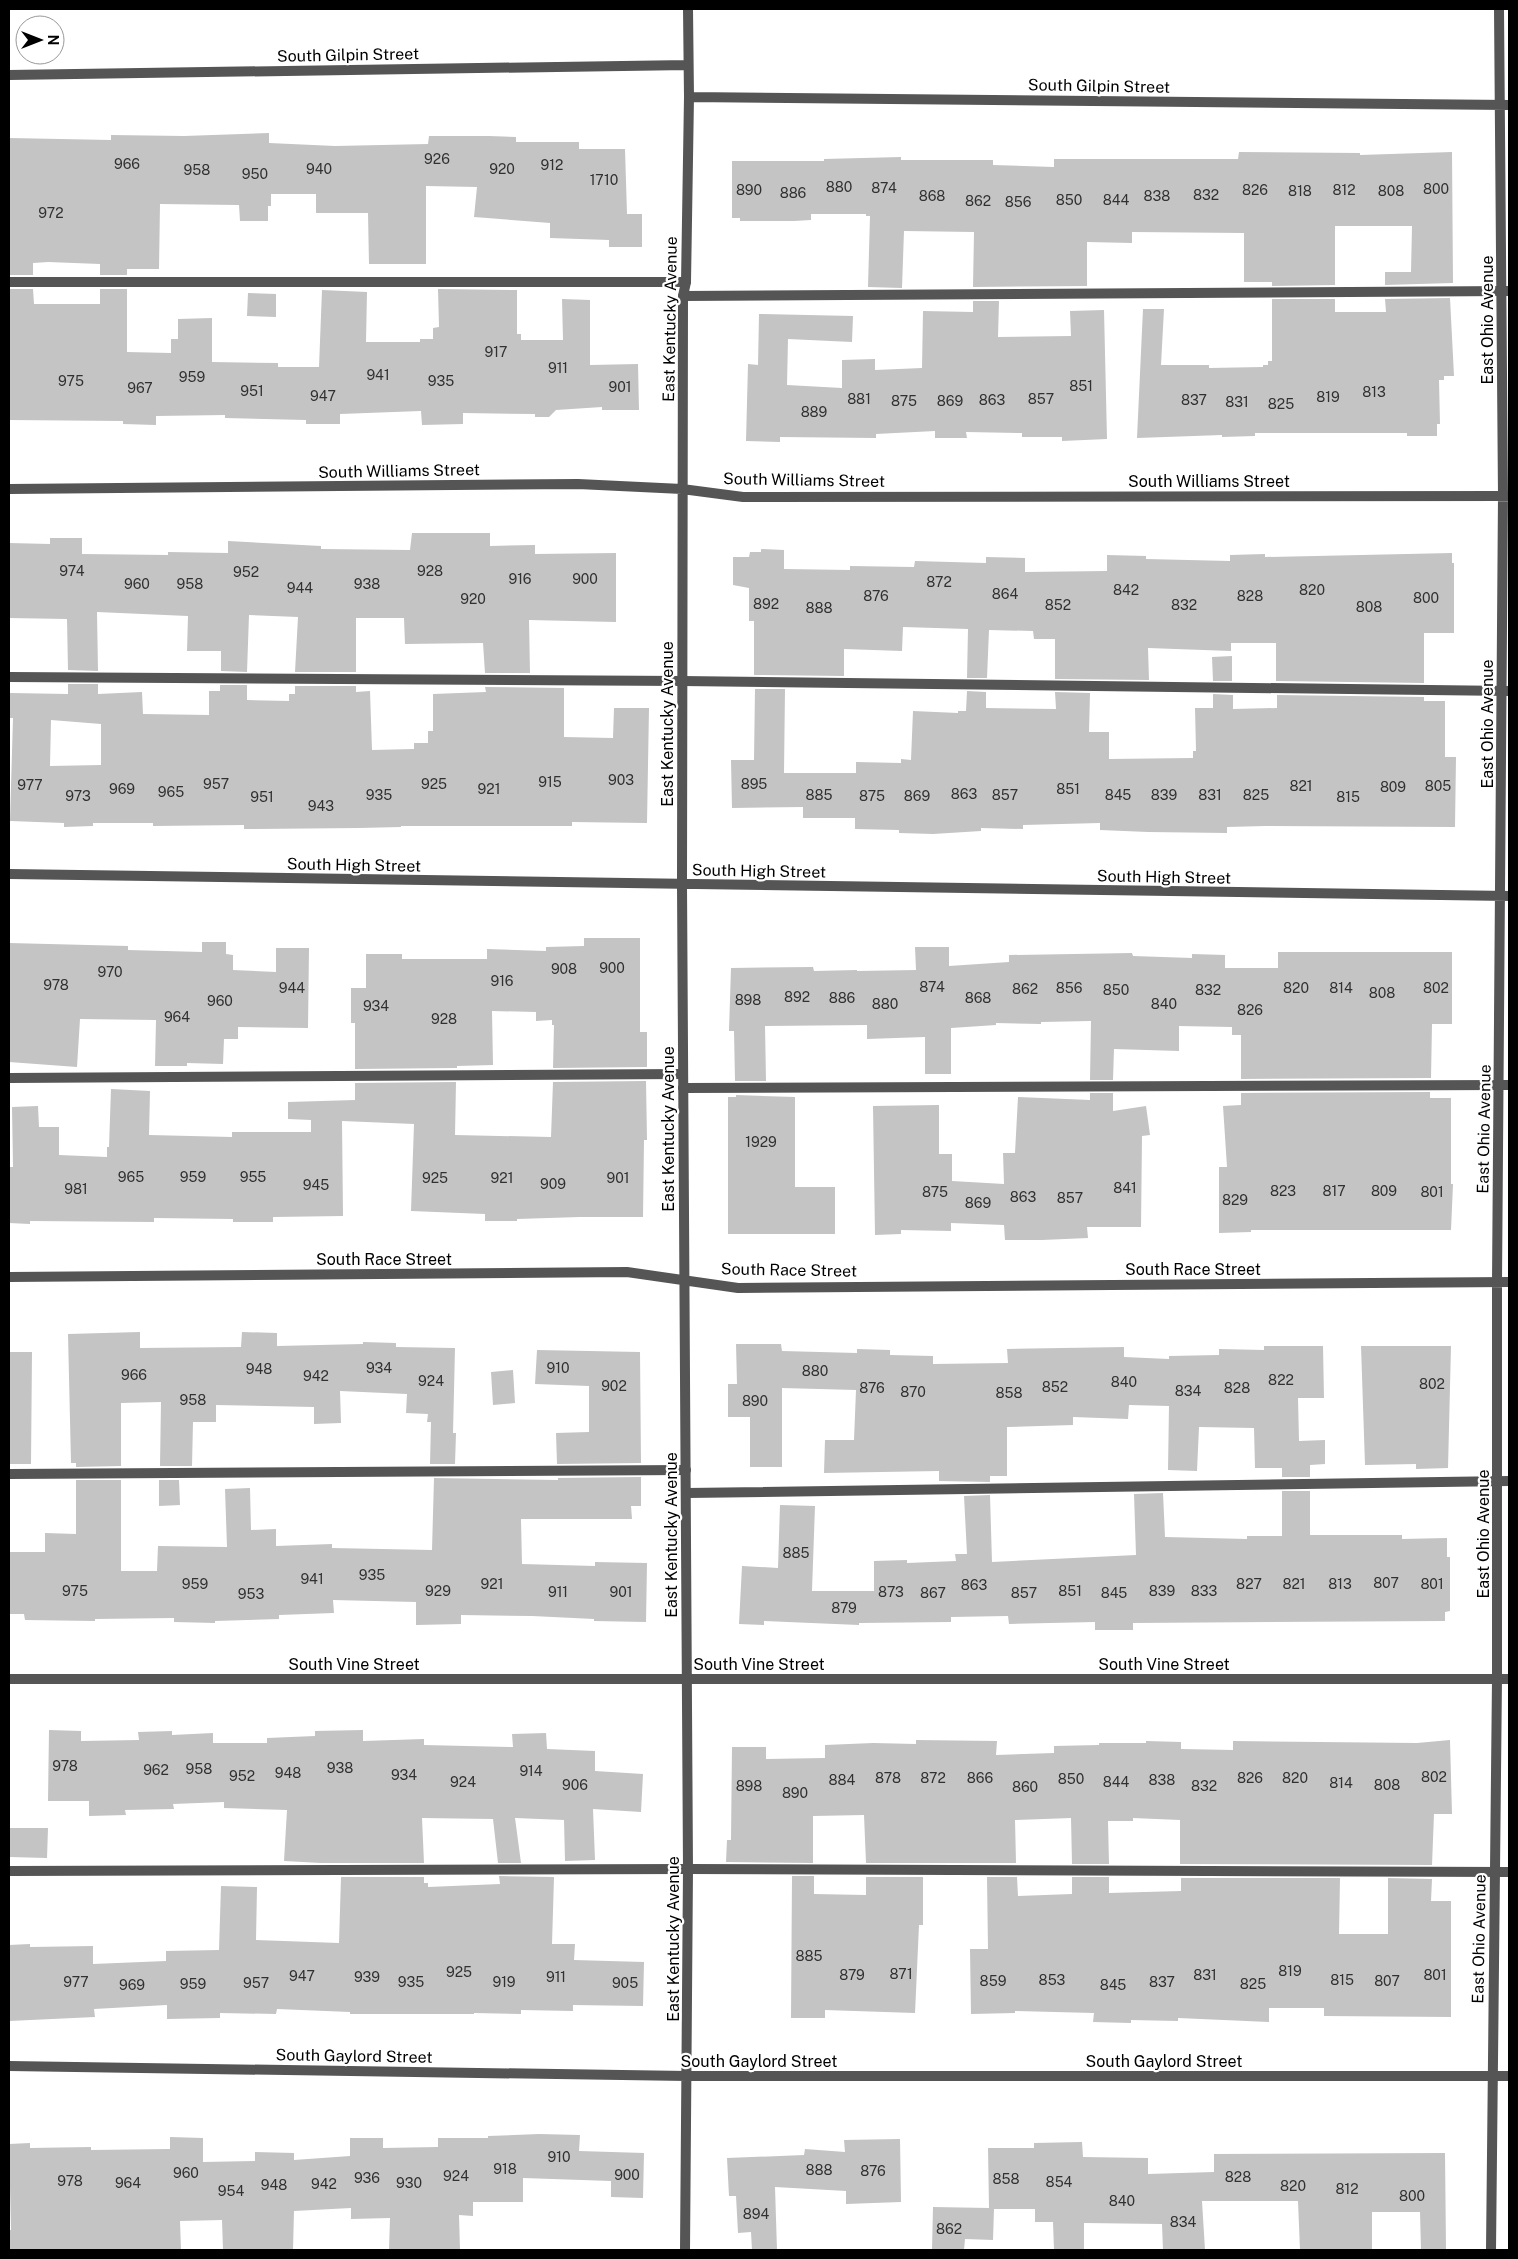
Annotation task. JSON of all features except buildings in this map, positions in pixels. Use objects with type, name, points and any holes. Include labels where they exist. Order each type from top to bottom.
[{"type":"street","name":"East Kentucky Avenue","points":[[685,2250],[688,1870],[682,1088],[682,489],[683,296],[686,282],[689,97],[688,9]]},
{"type":"street","name":"East Ohio Avenue","points":[[1491,2250],[1497,1679],[1497,1282],[1504,1086],[1506,691],[1505,105],[1499,9]]},
{"type":"street","name":"South Gilpin Street","points":[[9,75],[688,65]]},
{"type":"street","name":"South Gilpin Street","points":[[689,97],[1505,105]]},
{"type":"street","points":[[9,282],[686,282]]},
{"type":"street","points":[[683,296],[1506,291]]},
{"type":"street","name":"South Williams Street","points":[[9,489],[578,484],[682,489],[743,497],[1506,496]]},
{"type":"street","points":[[9,677],[682,681],[1506,691]]},
{"type":"street","name":"South High Street","points":[[9,874],[1505,896]]},
{"type":"street","points":[[9,1078],[682,1074]]},
{"type":"street","points":[[682,1088],[1504,1086]]},
{"type":"street","name":"South Race Street","points":[[9,1277],[628,1272],[738,1288],[1509,1282]]},
{"type":"street","points":[[9,1474],[686,1470]]},
{"type":"street","points":[[686,1493],[1509,1481]]},
{"type":"street","name":"South Vine Street","points":[[9,1679],[1509,1679]]},
{"type":"street","points":[[9,1871],[1509,1872]]},
{"type":"street","name":"South Gaylord Street","points":[[9,2066],[686,2076],[1509,2076]]}]
